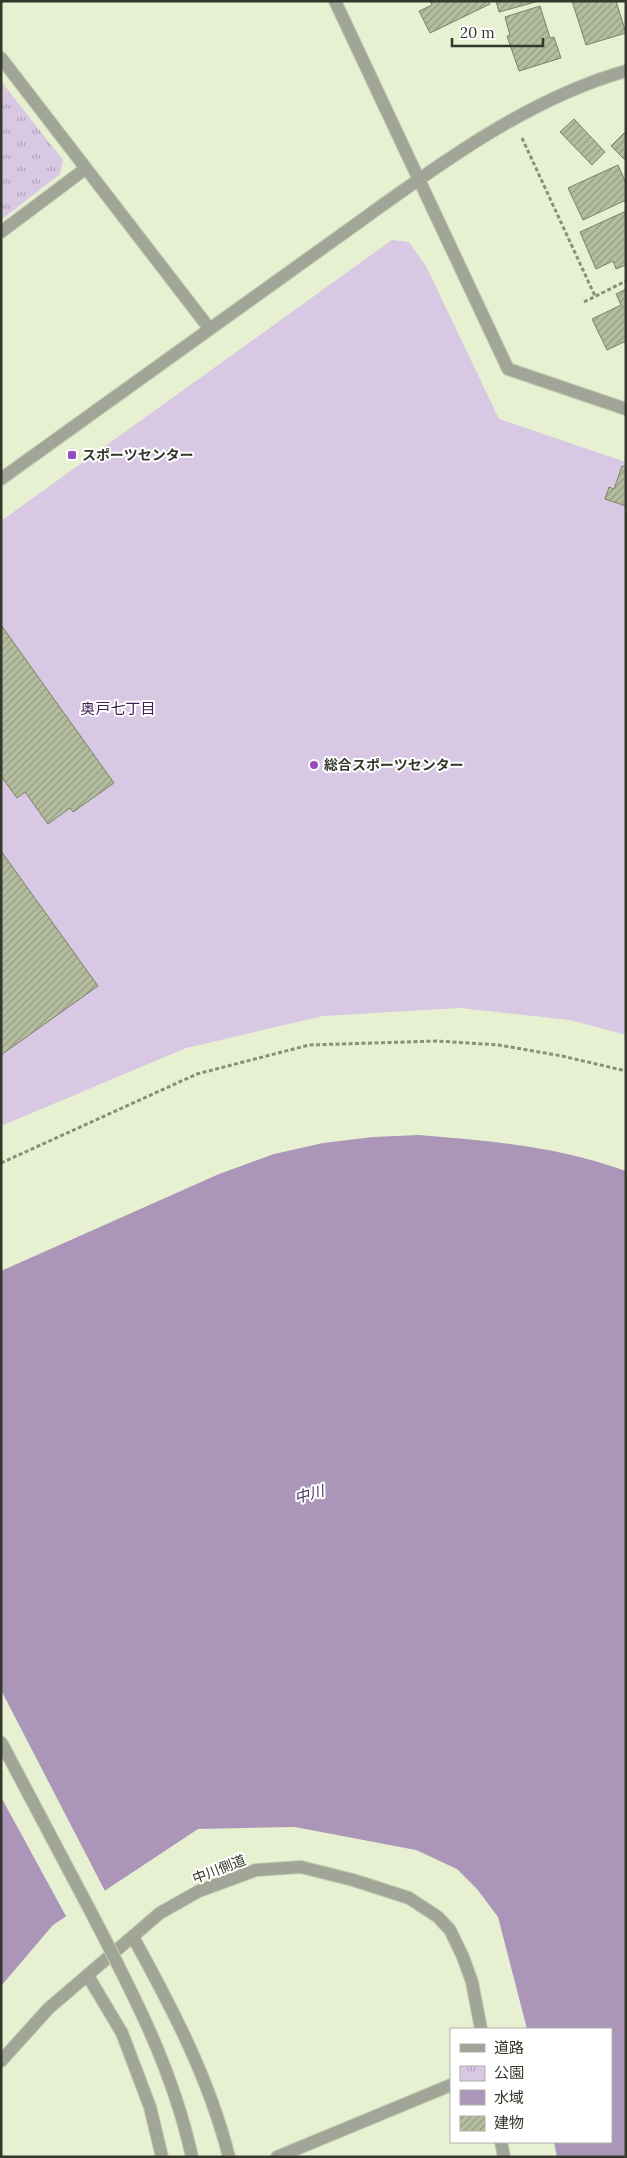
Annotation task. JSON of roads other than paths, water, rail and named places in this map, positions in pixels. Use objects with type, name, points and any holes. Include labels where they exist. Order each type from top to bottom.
[{"type":"street","points":[[335,1],[508,369],[626,409]]},
{"type":"street","points":[[1,58],[209,328]]},
{"type":"street","points":[[1,479],[209,328],[420,179],[533,109],[570,91],[626,71]]},
{"type":"street","points":[[1,232],[86,169]]},
{"type":"street","points":[[1,1742],[130,1987],[158,2046],[176,2098],[192,2157]]},
{"type":"street","name":"中川側道","points":[[1,2061],[49,2008],[160,1914],[199,1892],[256,1870],[301,1868],[353,1880],[410,1898],[438,1917],[450,1930],[472,1982],[481,2028]]},
{"type":"street","points":[[133,1937],[198,2062],[219,2116],[230,2157]]},
{"type":"street","points":[[88,1976],[122,2033],[150,2107],[162,2157]]},
{"type":"street","points":[[277,2157],[450,2085]]},
{"type":"street","points":[[501,2143],[504,2157]]},
{"type":"water","name":"中川","points":[[419,1135],[498,1142],[549,1150],[626,1171],[626,2157],[557,2157],[554,2143],[612,2143],[612,2028],[527,2028],[498,1917],[477,1889],[457,1869],[416,1850],[295,1827],[198,1829],[53,1925],[1,1986],[1,1271],[219,1174],[274,1154],[323,1143],[373,1137]]},
{"type":"place","name":"スポーツセンター","points":[[72,455]]},
{"type":"place","name":"総合スポーツセンター","points":[[314,765]]},
{"type":"district","name":"奥戸七丁目","points":[[118,708]]}]
